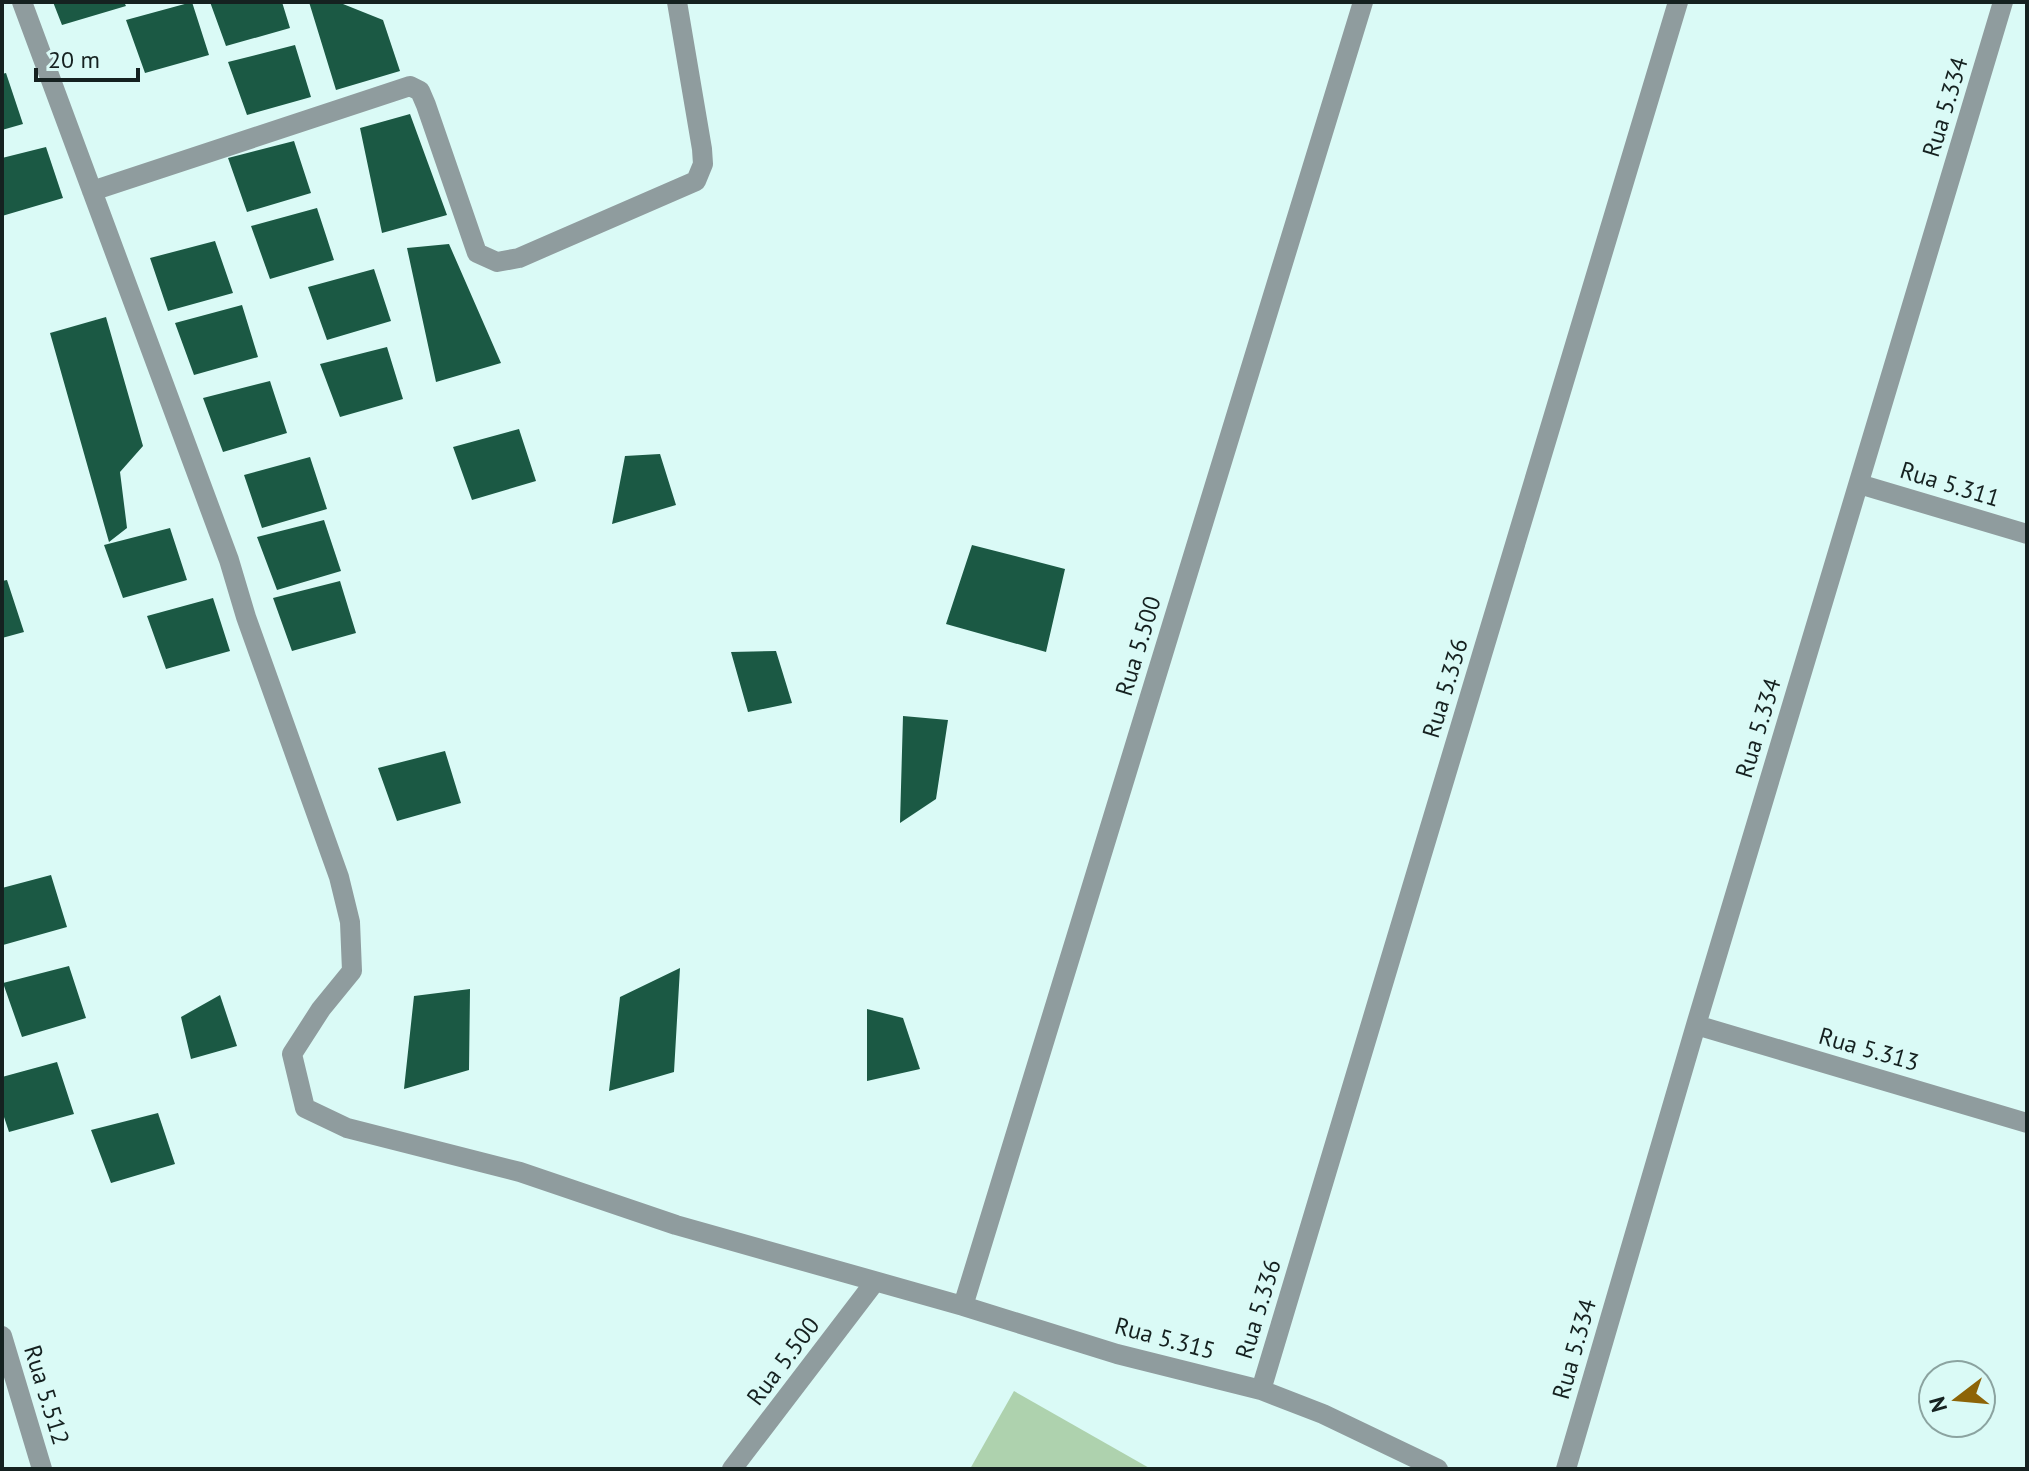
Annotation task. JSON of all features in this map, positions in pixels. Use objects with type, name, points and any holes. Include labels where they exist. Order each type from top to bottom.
[{"type":"street","points":[[22,2],[92,191],[410,86],[420,91],[426,105],[477,253],[497,262],[519,258],[696,181],[703,164],[702,149],[677,2]]},
{"type":"street","name":"Rua 5.500","points":[[963,1306],[1363,2]]},
{"type":"street","name":"Rua 5.336","points":[[1261,1390],[1678,2]]},
{"type":"street","name":"Rua 5.334","points":[[1566,1469],[2003,2]]},
{"type":"street","name":"Rua 5.315","points":[[92,191],[229,560],[246,617],[339,877],[350,922],[352,971],[321,1009],[292,1054],[305,1108],[347,1128],[520,1172],[676,1225],[963,1306],[1117,1354],[1261,1390],[1323,1414],[1438,1469]]},
{"type":"street","name":"Rua 5.311","points":[[1859,484],[2027,534]]},
{"type":"street","name":"Rua 5.313","points":[[1696,1025],[2027,1123]]},
{"type":"street","name":"Rua 5.500","points":[[732,1469],[874,1283]]},
{"type":"street","name":"Rua 5.512","points":[[2,1336],[42,1469]]},
{"type":"green space","points":[[1014,1391],[1151,1469],[970,1469]]},
{"type":"building","points":[[53,2],[124,2],[126,6],[62,25]]},
{"type":"building","points":[[192,2],[209,55],[145,73],[126,20]]},
{"type":"building","points":[[210,2],[282,2],[290,28],[226,46]]},
{"type":"building","points":[[309,2],[338,2],[383,20],[400,71],[336,90]]},
{"type":"building","points":[[295,45],[311,97],[247,115],[228,62]]},
{"type":"building","points":[[6,73],[23,124],[2,130],[2,74]]},
{"type":"building","points":[[410,114],[447,215],[382,233],[360,128]]},
{"type":"building","points":[[294,141],[311,193],[247,212],[228,158]]},
{"type":"building","points":[[46,147],[63,198],[2,216],[2,158]]},
{"type":"building","points":[[317,208],[334,260],[270,279],[251,226]]},
{"type":"building","points":[[215,241],[233,293],[168,311],[150,258]]},
{"type":"building","points":[[449,244],[501,363],[436,382],[407,248]]},
{"type":"building","points":[[374,269],[391,321],[327,340],[308,287]]},
{"type":"building","points":[[242,305],[258,357],[194,375],[175,323]]},
{"type":"building","points":[[106,317],[143,446],[120,472],[127,528],[109,542],[50,333]]},
{"type":"building","points":[[387,347],[403,399],[340,417],[320,364]]},
{"type":"building","points":[[270,381],[287,433],[223,452],[203,398]]},
{"type":"building","points":[[519,429],[536,481],[472,500],[453,447]]},
{"type":"building","points":[[660,454],[676,505],[612,524],[625,456]]},
{"type":"building","points":[[310,457],[327,509],[262,528],[244,475]]},
{"type":"building","points":[[324,520],[341,571],[277,590],[257,537]]},
{"type":"building","points":[[170,528],[187,580],[123,598],[104,545]]},
{"type":"building","points":[[972,545],[1065,569],[1046,652],[946,624]]},
{"type":"building","points":[[7,580],[24,632],[2,638],[2,581]]},
{"type":"building","points":[[340,581],[356,633],[292,651],[273,598]]},
{"type":"building","points":[[213,598],[230,651],[166,669],[147,616]]},
{"type":"building","points":[[776,651],[792,703],[748,712],[731,652]]},
{"type":"building","points":[[903,716],[948,720],[936,799],[900,823]]},
{"type":"building","points":[[445,751],[461,803],[397,821],[378,768]]},
{"type":"building","points":[[51,875],[67,927],[3,945],[2,888]]},
{"type":"building","points":[[69,966],[86,1018],[22,1037],[3,983]]},
{"type":"building","points":[[680,968],[674,1072],[609,1091],[620,997]]},
{"type":"building","points":[[470,989],[469,1070],[404,1089],[414,996]]},
{"type":"building","points":[[220,995],[237,1046],[191,1059],[181,1017]]},
{"type":"building","points":[[867,1009],[903,1018],[920,1069],[867,1081]]},
{"type":"building","points":[[57,1062],[74,1114],[9,1132],[2,1111],[2,1077]]},
{"type":"building","points":[[158,1113],[175,1164],[111,1183],[91,1130]]}]
